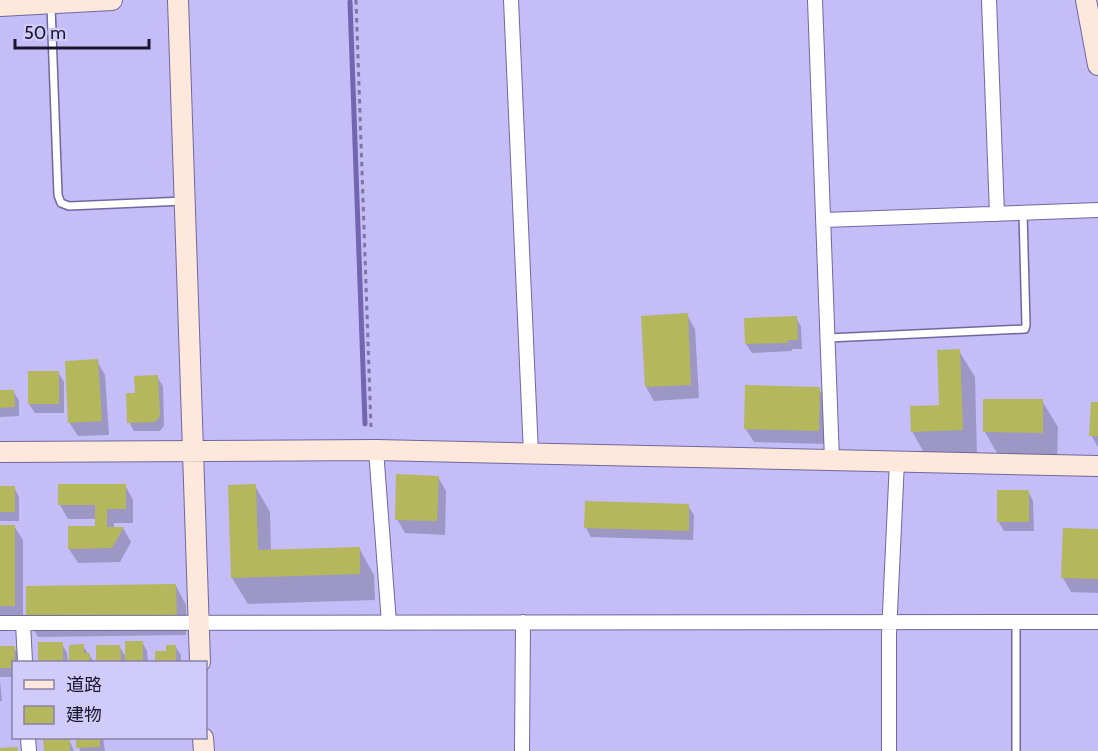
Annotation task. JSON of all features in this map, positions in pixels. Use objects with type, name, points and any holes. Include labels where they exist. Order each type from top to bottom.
[{"type":"street","points":[[6,4],[112,0]]},
{"type":"street","points":[[178,0],[195,451],[200,661]]},
{"type":"street","points":[[510,0],[531,454]]},
{"type":"street","points":[[815,0],[832,460]]},
{"type":"street","points":[[989,0],[997,214]]},
{"type":"street","points":[[1086,0],[1098,65]]},
{"type":"street","points":[[824,220],[1098,210]]},
{"type":"street","points":[[376,450],[389,623]]},
{"type":"street","points":[[0,452],[376,450],[1098,466]]},
{"type":"street","points":[[889,751],[897,461]]},
{"type":"street","points":[[522,751],[523,622]]},
{"type":"street","points":[[0,623],[1098,622]]},
{"type":"street","points":[[23,623],[25,661]]},
{"type":"lane","points":[[50,3],[58,195],[61,203],[69,206],[184,201]]},
{"type":"lane","points":[[828,338],[1024,329],[1026,325],[1023,213]]},
{"type":"lane","points":[[1016,622],[1016,751]]},
{"type":"path","points":[[356,0],[371,427]]},
{"type":"building","points":[[688,313],[691,385],[645,387],[641,316]]},
{"type":"building","points":[[797,316],[798,340],[788,340],[788,343],[745,344],[744,318]]},
{"type":"building","points":[[960,349],[963,430],[911,432],[910,406],[939,405],[937,350]]},
{"type":"building","points":[[98,359],[102,421],[68,423],[65,361]]},
{"type":"building","points":[[28,371],[59,371],[59,404],[28,404]]},
{"type":"building","points":[[158,375],[160,416],[155,422],[127,423],[126,393],[135,393],[134,376]]},
{"type":"building","points":[[745,385],[820,387],[819,431],[744,429]]},
{"type":"building","points":[[0,390],[14,390],[15,407],[0,408]]},
{"type":"building","points":[[983,399],[1043,399],[1043,433],[983,432]]},
{"type":"building","points":[[1091,402],[1098,402],[1098,436],[1089,436]]},
{"type":"building","points":[[396,474],[439,476],[437,521],[395,520]]},
{"type":"building","points":[[58,484],[126,484],[126,509],[107,509],[107,527],[124,527],[112,548],[68,549],[68,526],[95,526],[95,505],[58,505]]},
{"type":"building","points":[[256,484],[258,550],[360,547],[360,574],[231,578],[228,485]]},
{"type":"building","points":[[0,486],[15,486],[15,512],[0,512]]},
{"type":"building","points":[[997,490],[1029,490],[1029,522],[997,522]]},
{"type":"building","points":[[585,501],[689,504],[689,531],[584,528]]},
{"type":"building","points":[[0,525],[15,525],[15,606],[0,606]]},
{"type":"building","points":[[1063,528],[1098,529],[1098,579],[1061,578]]},
{"type":"building","points":[[176,584],[177,617],[26,618],[26,586]]},
{"type":"building","points":[[125,641],[143,641],[143,661],[125,661]]},
{"type":"building","points":[[38,642],[63,642],[63,661],[38,661]]},
{"type":"building","points":[[84,644],[84,653],[90,653],[90,661],[69,661],[69,645]]},
{"type":"building","points":[[96,645],[120,645],[121,661],[96,661]]},
{"type":"building","points":[[166,645],[176,645],[176,661],[155,661],[155,651],[166,651]]},
{"type":"building","points":[[0,646],[15,646],[12,668],[0,668]]},
{"type":"building","points":[[43,739],[70,739],[70,751],[44,751]]},
{"type":"building","points":[[76,739],[100,739],[100,747],[76,748]]},
{"type":"building","points":[[18,747],[18,751],[0,751],[0,748]]},
{"type":"waterway","points":[[350,2],[365,424]]}]
